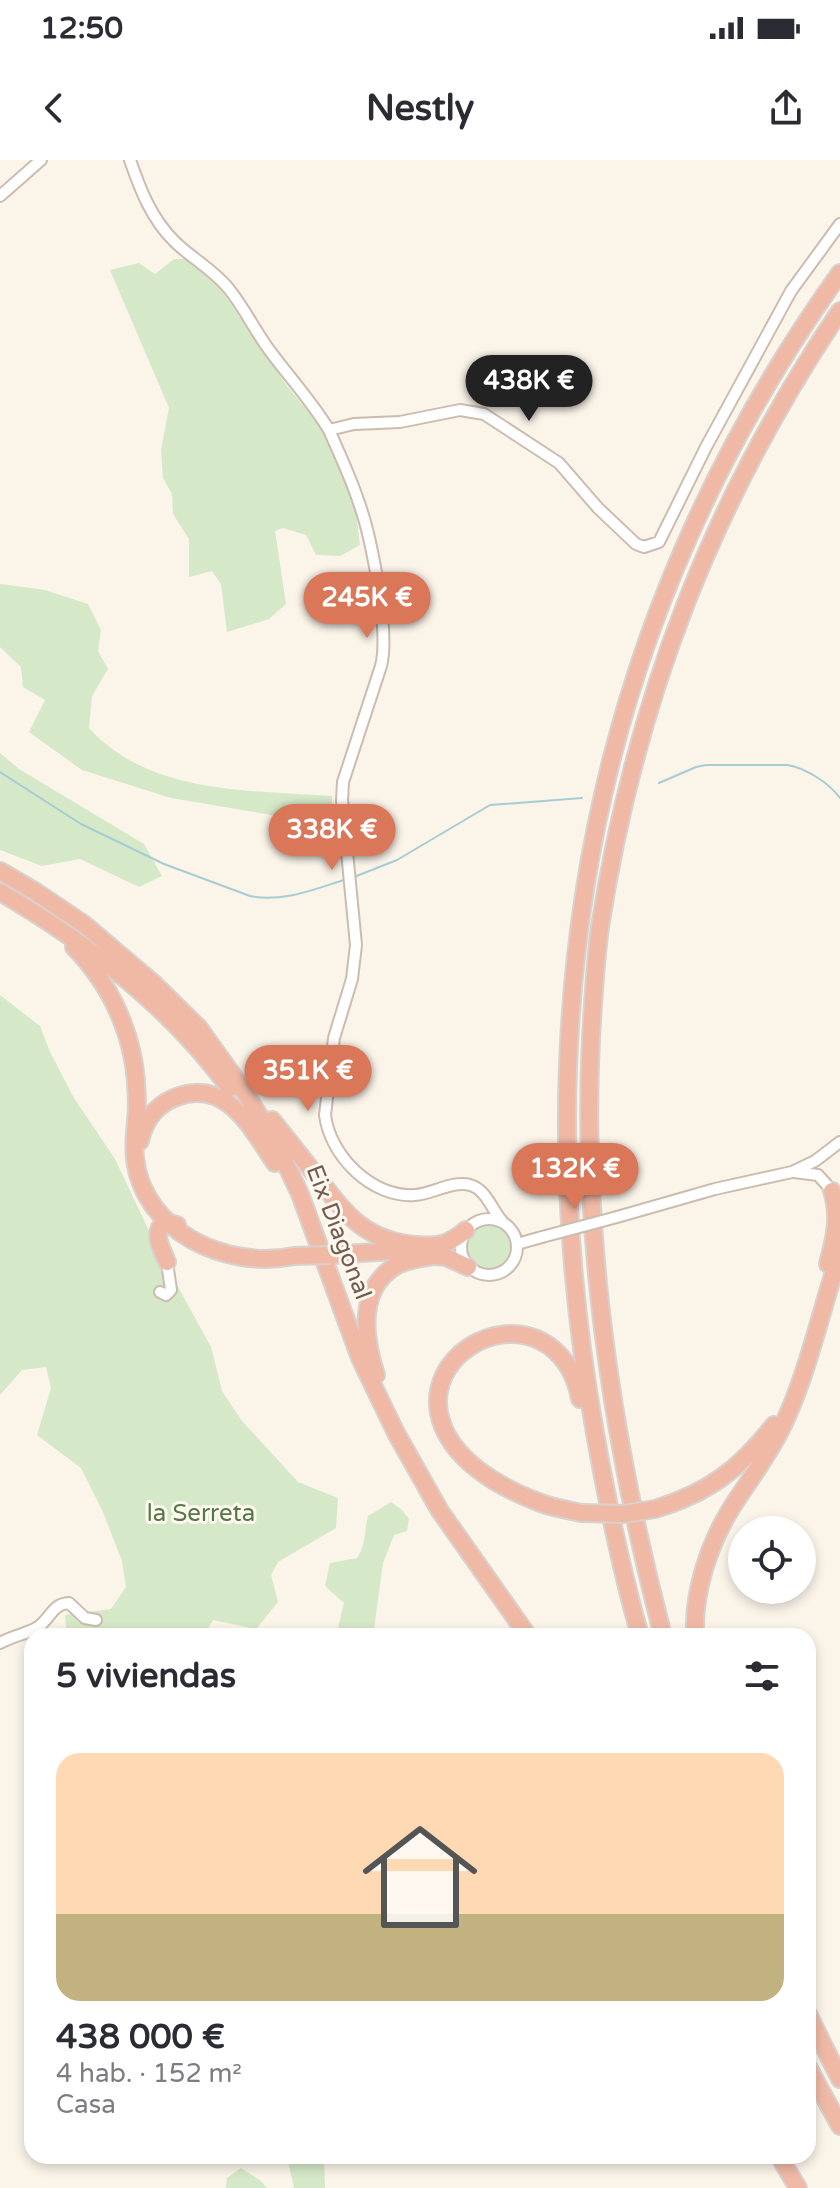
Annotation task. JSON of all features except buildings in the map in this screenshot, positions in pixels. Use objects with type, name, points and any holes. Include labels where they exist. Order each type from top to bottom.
[{"type":"highway","points":[[638,1628],[617,1546],[593,1421],[571,1244],[566,1104],[572,982],[582,902],[616,741],[639,662],[667,586],[743,426],[778,366],[840,273]]},
{"type":"highway","points":[[661,1628],[635,1523],[620,1443],[595,1256],[591,1196],[590,1066],[600,929],[619,825],[638,745],[661,668],[689,592],[758,445],[840,311]]},
{"type":"highway","name":"Eix Diagonal","points":[[0,871],[61,908],[129,962],[199,1028],[256,1109],[285,1160],[312,1223],[360,1358],[396,1433],[440,1511],[522,1628]]},
{"type":"highway","points":[[6,896],[71,944],[98,976],[115,1005],[127,1035],[135,1069],[136,1165],[167,1262]]},
{"type":"highway","name":"Eix Diagonal","points":[[6,896],[63,930],[111,966],[191,1041],[231,1090],[275,1163],[295,1204],[362,1376],[401,1462],[512,1628]]},
{"type":"highway","points":[[199,1028],[347,1215],[384,1239],[433,1251],[468,1267]]},
{"type":"highway","points":[[225,1250],[177,1218],[151,1188],[140,1152],[140,1138],[147,1121],[158,1107],[179,1096],[193,1093],[216,1096],[240,1113],[275,1163]]},
{"type":"highway","points":[[144,1189],[168,1222]]},
{"type":"highway","points":[[631,1628],[602,1516],[602,1513],[579,1392],[570,1369],[557,1352],[544,1342],[521,1334],[497,1334],[474,1342],[447,1370],[441,1385],[439,1411],[449,1437],[467,1459],[516,1493],[543,1504],[582,1513],[602,1513],[624,1514],[655,1509],[685,1499],[727,1476],[749,1456],[776,1423],[792,1389],[835,1240],[837,1212],[832,1189]]},
{"type":"highway","points":[[157,1236],[159,1227],[168,1222],[174,1223],[196,1238],[257,1259],[433,1251]]},
{"type":"highway","points":[[396,1433],[369,1349],[366,1318],[369,1302],[377,1284],[391,1269],[453,1241],[470,1226]]},
{"type":"highway","points":[[167,1262],[168,1248],[180,1240],[200,1249],[225,1250]]},
{"type":"highway","points":[[696,1628],[698,1600],[708,1559],[731,1510],[766,1457],[801,1384],[840,1253]]},
{"type":"highway","points":[[816,2030],[840,2079]]},
{"type":"highway","points":[[816,2082],[840,2126]]},
{"type":"highway","points":[[784,2164],[798,2188]]},
{"type":"highway","points":[[794,2164],[808,2188]]},
{"type":"street","points":[[0,196],[41,160]]},
{"type":"street","points":[[130,160],[146,202],[158,222],[228,287],[270,352],[314,405],[329,430],[359,501],[377,586],[384,647],[381,666],[343,782],[356,945],[355,963],[334,1038],[325,1115],[329,1134],[354,1168],[381,1189],[414,1195],[466,1184],[483,1193],[495,1213],[514,1233],[517,1244],[513,1262],[502,1272],[487,1275],[468,1267],[460,1244],[483,1209],[483,1193]]},
{"type":"street","points":[[329,430],[354,424],[400,422],[460,410],[484,414],[559,463],[598,508],[636,544],[644,547],[659,542],[706,447],[791,291],[840,224]]},
{"type":"street","points":[[517,1244],[715,1189],[792,1172],[815,1161],[840,1142]]},
{"type":"street","points":[[826,1154],[822,1169],[832,1189]]},
{"type":"street","points":[[792,1172],[814,1174],[832,1189]]},
{"type":"street","points":[[470,1226],[488,1219],[502,1221]]},
{"type":"street","points":[[160,1292],[166,1295],[171,1290],[167,1262]]},
{"type":"street","points":[[34,1628],[62,1603],[69,1603],[85,1618],[96,1620]]},
{"type":"street","points":[[0,1643],[24,1632]]},
{"type":"green space","points":[[174,259],[186,259],[219,287],[287,386],[329,437],[355,504],[360,545],[340,556],[316,555],[306,535],[283,528],[275,531],[286,604],[269,619],[227,632],[221,584],[212,571],[189,577],[189,539],[173,514],[172,494],[163,478],[161,450],[169,408],[110,270],[139,263],[155,274]]},
{"type":"green space","points":[[0,584],[45,590],[88,604],[101,630],[98,651],[108,669],[92,696],[89,728],[114,750],[141,766],[202,785],[332,796],[332,821],[290,818],[171,798],[82,770],[29,732],[45,700],[23,687],[21,667],[0,647]]},
{"type":"green space","points":[[0,753],[19,769],[144,844],[162,876],[139,887],[80,859],[42,866],[0,850]]},
{"type":"green space","name":"la Serreta","points":[[0,995],[40,1026],[74,1098],[115,1159],[159,1252],[211,1347],[222,1391],[242,1421],[298,1482],[338,1498],[336,1528],[278,1562],[271,1575],[278,1602],[257,1628],[213,1620],[208,1628],[66,1628],[65,1615],[111,1609],[126,1587],[122,1561],[81,1468],[37,1435],[51,1388],[46,1367],[22,1370],[0,1395]]},
{"type":"green space","points":[[488,1225],[503,1232],[510,1247],[503,1262],[488,1269],[473,1262],[466,1247],[473,1232]]},
{"type":"green space","points":[[391,1502],[409,1519],[407,1531],[394,1535],[383,1563],[374,1628],[338,1628],[344,1603],[325,1586],[330,1563],[357,1558],[368,1516]]},
{"type":"green space","points":[[289,2164],[324,2164],[325,2188],[294,2188]]},
{"type":"green space","points":[[241,2168],[267,2188],[226,2188],[227,2178]]},
{"type":"waterway","points":[[659,783],[706,765],[787,765],[816,777],[840,798]]},
{"type":"waterway","points":[[0,772],[81,824],[164,864],[250,896],[286,896],[344,880]]},
{"type":"waterway","points":[[354,877],[397,860],[490,805],[582,798]]}]
